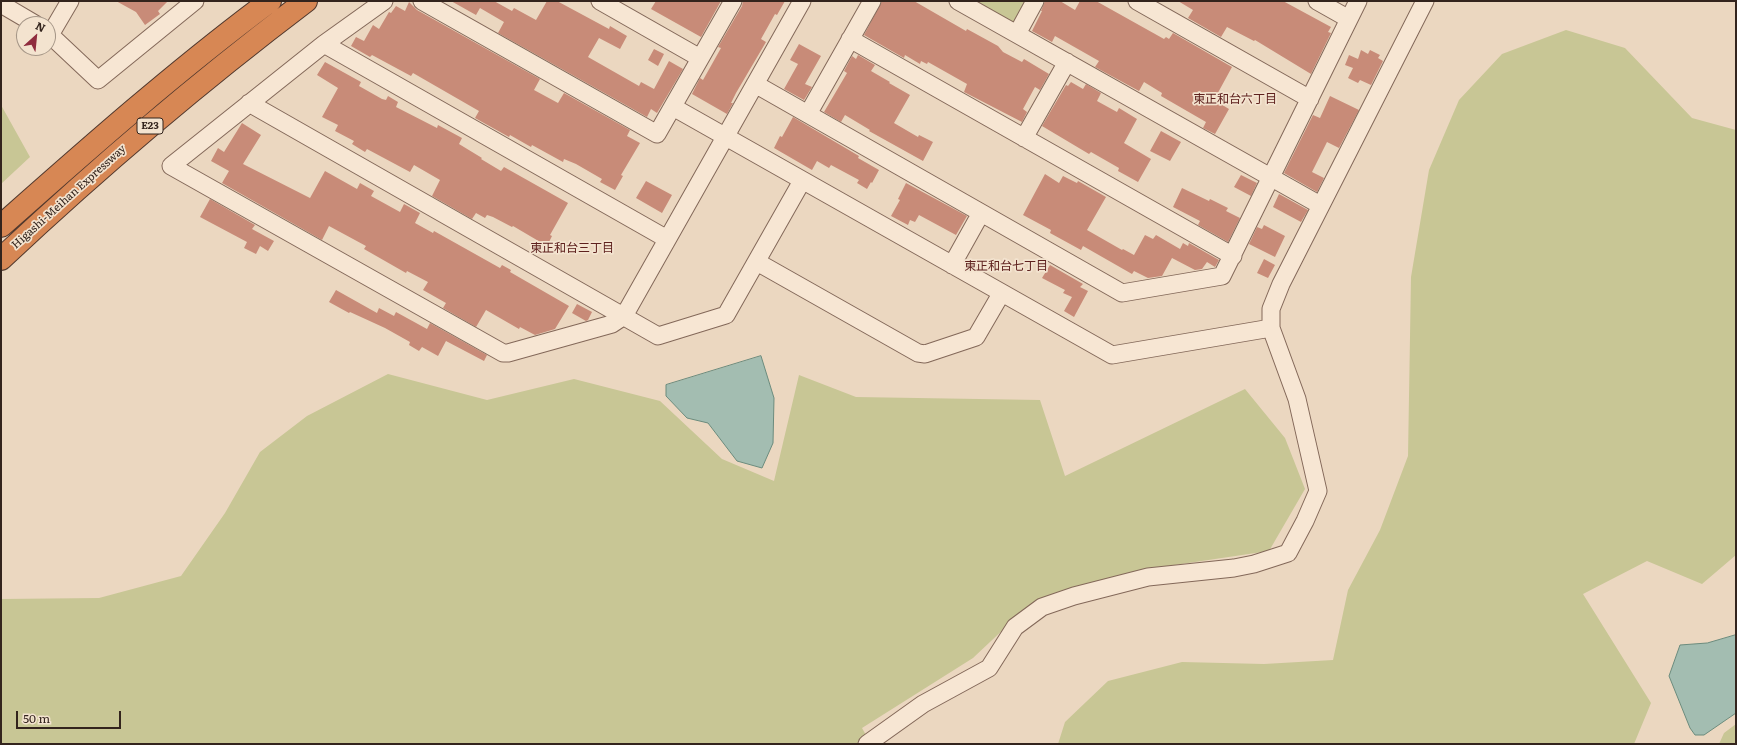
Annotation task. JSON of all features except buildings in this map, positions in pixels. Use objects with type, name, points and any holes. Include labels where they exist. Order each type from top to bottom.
[{"type":"highway","name":"Higashi-Meihan Expressway","points":[[1,226],[116,124],[227,33],[270,1]]},
{"type":"highway","name":"Higashi-Meihan Expressway","points":[[1,259],[129,142],[243,49],[306,1]]},
{"type":"street","points":[[56,23],[70,1]]},
{"type":"street","points":[[56,41],[98,80],[196,1]]},
{"type":"street","points":[[384,1],[324,44],[171,166],[503,353],[508,354],[612,324],[624,316],[802,1]]},
{"type":"street","points":[[422,1],[657,134],[733,1]]},
{"type":"street","points":[[600,1],[700,58]]},
{"type":"street","points":[[808,114],[872,1]]},
{"type":"street","points":[[958,1],[1320,206]]},
{"type":"street","points":[[1017,34],[1036,1]]},
{"type":"street","points":[[1137,1],[1310,98]]},
{"type":"street","points":[[1317,1],[1349,19]]},
{"type":"street","points":[[755,84],[1122,293],[1222,276],[1358,1]]},
{"type":"street","points":[[867,744],[923,704],[989,668],[1015,627],[1042,607],[1074,596],[1148,578],[1234,568],[1254,564],[1288,553],[1305,521],[1318,491],[1297,399],[1271,328],[1271,309],[1320,206],[1425,1]]},
{"type":"street","points":[[1,4],[21,16]]},
{"type":"street","points":[[850,39],[1233,256]]},
{"type":"street","points":[[324,44],[667,239]]},
{"type":"street","points":[[1024,138],[1067,62]]},
{"type":"street","points":[[249,103],[658,336],[726,315],[802,180]]},
{"type":"street","points":[[673,107],[1001,294],[1112,355],[1271,328]]},
{"type":"street","points":[[952,265],[981,213]]},
{"type":"street","points":[[757,262],[918,353],[925,354],[976,337],[1001,294]]},
{"type":"shaded area","points":[[970,1],[1029,1],[1017,23],[1011,24]]},
{"type":"shaded area","points":[[1566,30],[1625,48],[1692,118],[1736,130],[1736,555],[1702,584],[1647,561],[1583,594],[1651,703],[1634,744],[1058,744],[1065,722],[1108,681],[1182,662],[1264,664],[1333,660],[1348,590],[1380,530],[1408,456],[1411,277],[1429,170],[1459,100],[1502,54]]},
{"type":"shaded area","points":[[1,105],[30,157],[1,184]]},
{"type":"shaded area","points":[[761,356],[774,398],[773,443],[762,468],[737,461],[708,423],[687,418],[666,396],[666,385]]},
{"type":"shaded area","points":[[388,374],[487,400],[574,379],[660,401],[722,459],[774,481],[799,375],[856,397],[1040,400],[1065,476],[1245,389],[1285,438],[1305,489],[1269,551],[1141,570],[1025,609],[973,658],[862,728],[871,744],[1,744],[1,599],[99,598],[181,576],[225,513],[260,452],[307,416]]},
{"type":"shaded area","points":[[1736,635],[1736,713],[1704,735],[1695,735],[1690,728],[1669,676],[1680,645],[1707,643]]},
{"type":"shaded area","points":[[1736,724],[1736,744],[1719,744],[1724,733]]},
{"type":"district","name":"東正和台六丁目","points":[[1235,99]]},
{"type":"district","name":"東正和台三丁目","points":[[572,248]]},
{"type":"district","name":"東正和台七丁目","points":[[1006,266]]}]
